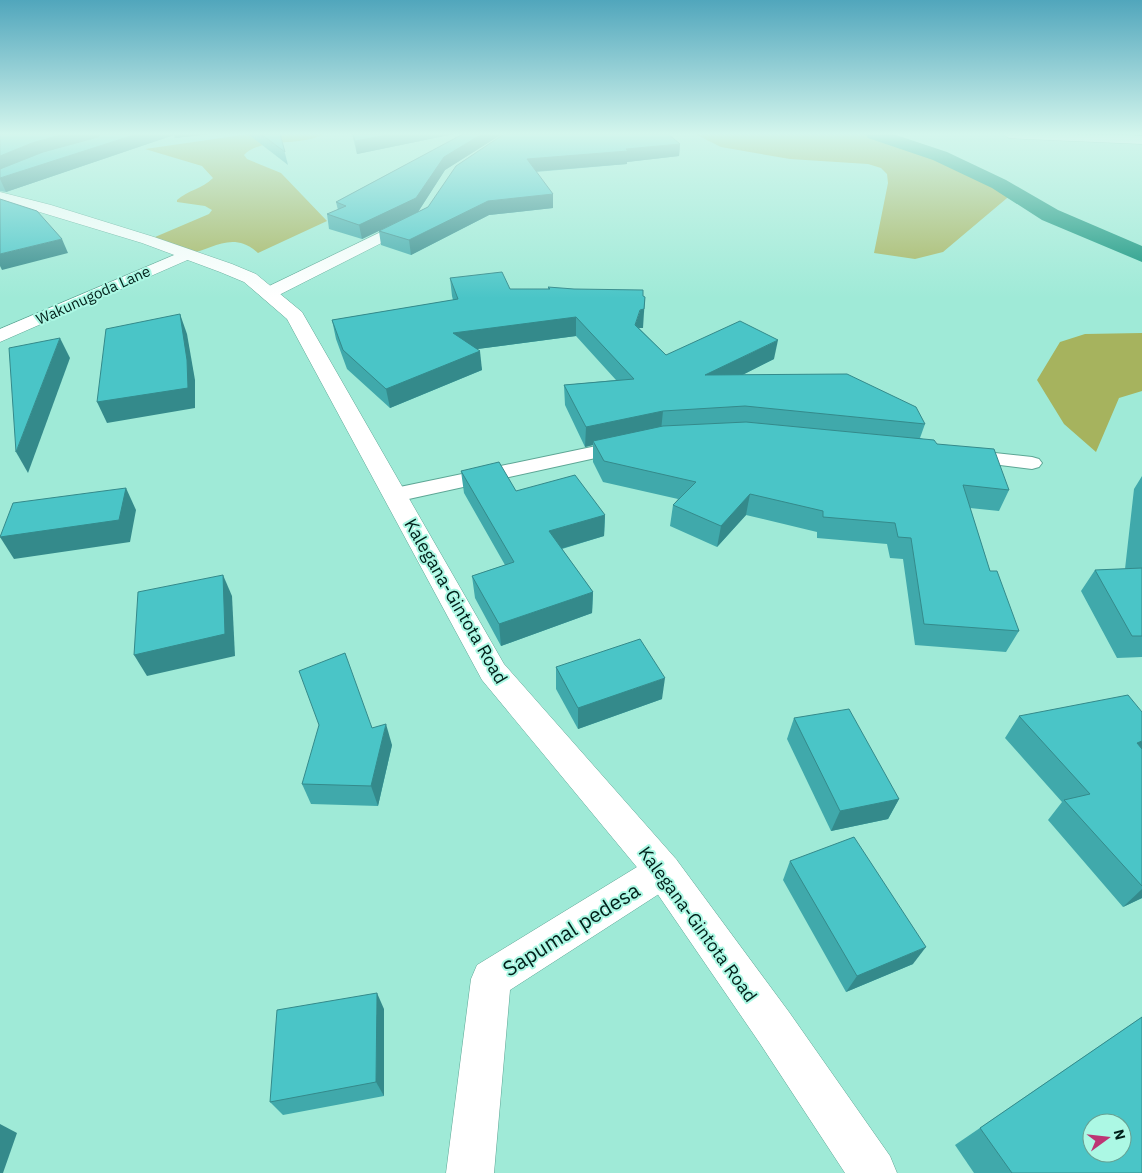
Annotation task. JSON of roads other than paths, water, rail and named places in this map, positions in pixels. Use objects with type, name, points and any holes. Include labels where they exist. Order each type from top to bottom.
[{"type":"main road","name":"Kalegana-Gintota Road","points":[[0,196],[46,208],[97,226],[148,240],[226,268],[250,278],[295,316],[493,672],[663,871],[779,1035],[873,1173]]},
{"type":"main road","points":[[269,293],[424,216]]},
{"type":"main road","name":"Wakunugoda Lane","points":[[0,336],[186,254]]},
{"type":"main road","name":"Sapumal pedesa","points":[[470,1173],[491,979],[663,871]]},
{"type":"lane","points":[[395,496],[642,443]]},
{"type":"lane","points":[[945,454],[1032,463]]},
{"type":"waterway","points":[[1007,189],[1050,215],[1142,255]]}]
